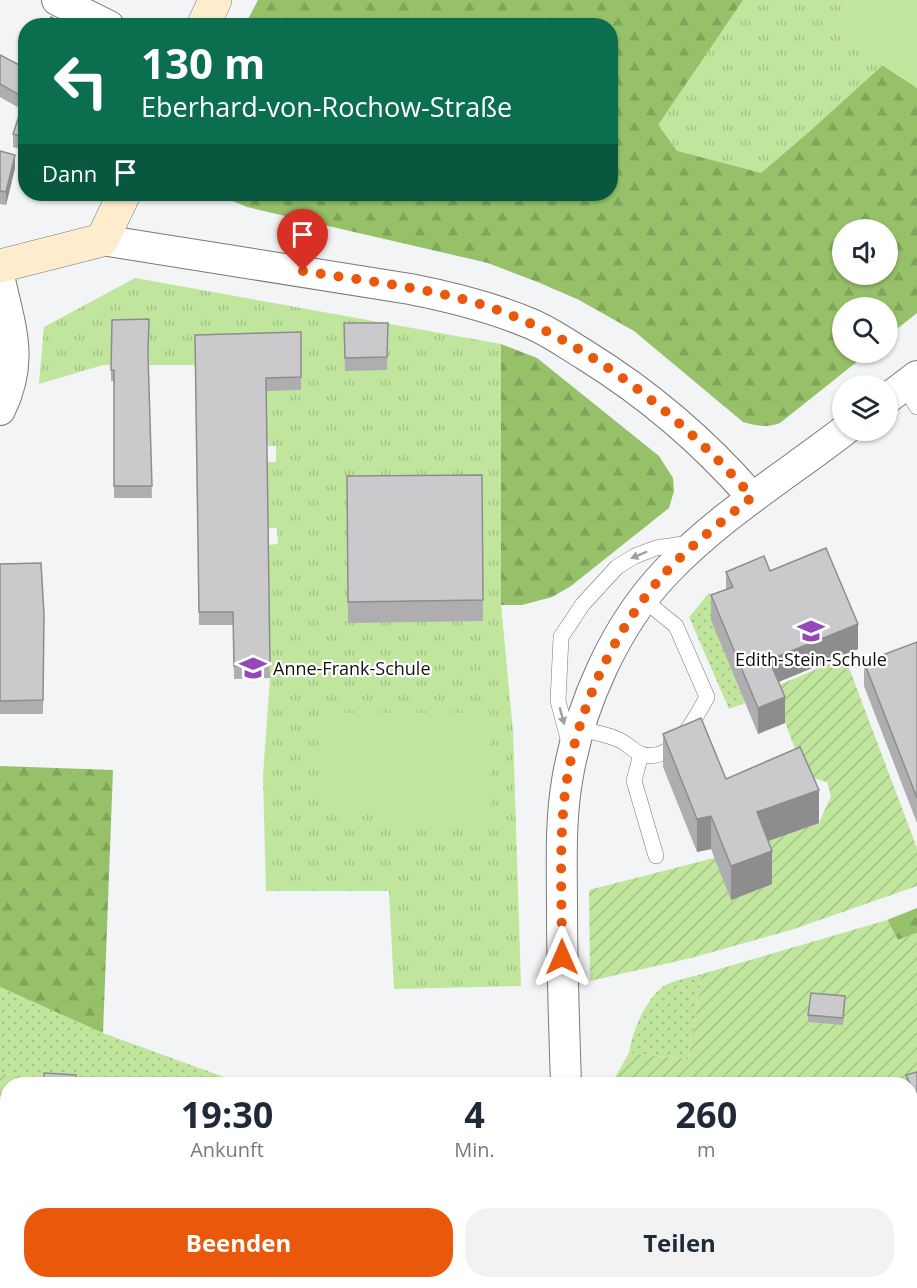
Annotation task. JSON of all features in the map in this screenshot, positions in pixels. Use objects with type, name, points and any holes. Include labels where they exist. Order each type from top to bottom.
[{"type":"main road","points":[[207,18],[215,0]]},
{"type":"main road","points":[[0,266],[102,240],[121,201]]},
{"type":"street","points":[[57,0],[93,18]]},
{"type":"street","points":[[102,240],[458,298],[524,321],[562,340],[625,381],[712,452],[752,497]]},
{"type":"street","points":[[0,280],[13,336],[14,366],[10,388],[0,410]]},
{"type":"street","points":[[566,1077],[562,826],[567,778],[597,678],[643,598],[666,572],[696,543],[752,497],[832,439]]},
{"type":"lane","points":[[643,598],[676,626],[708,697],[690,728],[670,749],[657,755],[641,754],[616,738],[576,743],[558,701],[561,638],[583,604],[617,567],[635,556],[656,548],[696,543]]},
{"type":"lane","points":[[641,754],[634,782],[656,856]]},
{"type":"green space","points":[[258,0],[785,0],[917,88],[917,313],[898,328],[898,297],[832,297],[832,363],[855,363],[840,375],[832,375],[832,382],[780,423],[762,426],[743,422],[634,331],[579,300],[488,263],[247,207],[233,201],[618,201],[618,18],[249,18]]},
{"type":"green space","points":[[743,0],[849,0],[830,29],[883,65],[761,173],[677,151],[658,125]]},
{"type":"green space","points":[[849,0],[917,0],[917,88],[830,29]]},
{"type":"green space","name":"Anne-Frank-Schule","points":[[135,278],[501,344],[501,605],[513,731],[521,986],[394,989],[389,891],[266,891],[263,776],[270,678],[267,545],[278,544],[277,528],[267,528],[266,462],[276,462],[276,446],[265,446],[195,365],[149,365],[148,332],[114,365],[103,365],[39,384],[44,327]]},
{"type":"green space","points":[[501,344],[537,358],[659,456],[673,478],[674,491],[669,508],[571,586],[552,597],[522,605],[501,605]]},
{"type":"green space","points":[[709,593],[719,604],[712,621],[745,703],[729,709],[689,617]]},
{"type":"green space","points":[[845,657],[917,848],[917,886],[791,930],[691,958],[590,981],[589,890],[714,858],[819,823],[831,796],[827,782],[810,777],[798,757],[772,688]]},
{"type":"green space","points":[[324,713],[490,713],[490,824],[376,824],[376,809],[324,809]]},
{"type":"green space","points":[[0,766],[113,770],[103,1033],[0,987]]},
{"type":"green space","points":[[917,908],[917,933],[898,940],[887,920]]},
{"type":"green space","points":[[887,920],[898,940],[917,933],[917,1077],[615,1077],[629,1053],[688,1059],[702,974]]},
{"type":"green space","points":[[702,974],[688,1059],[629,1053],[641,1016],[657,991],[672,982]]},
{"type":"green space","points":[[0,987],[103,1033],[224,1077],[46,1077],[0,1074]]},
{"type":"green space","points":[[0,1074],[46,1077],[0,1077]]},
{"type":"building","points":[[0,55],[18,64],[18,94],[0,84]]},
{"type":"building","points":[[18,119],[18,136],[13,134]]},
{"type":"building","points":[[0,151],[15,155],[6,192],[0,191]]},
{"type":"building","points":[[149,319],[152,486],[114,486],[112,320]]},
{"type":"building","points":[[344,323],[388,323],[387,357],[345,358]]},
{"type":"building","points":[[301,332],[301,377],[266,378],[270,665],[234,666],[233,612],[199,612],[195,335]]},
{"type":"building","points":[[482,475],[483,600],[348,602],[347,476]]},
{"type":"building","points":[[826,548],[858,624],[769,660],[785,697],[758,708],[711,595],[733,587],[726,572],[764,556],[770,571]]},
{"type":"building","points":[[41,563],[44,614],[43,700],[0,701],[0,564]]},
{"type":"building","points":[[917,642],[917,798],[864,662]]},
{"type":"building","points":[[701,718],[726,779],[800,747],[819,790],[757,812],[772,851],[731,866],[711,816],[697,819],[663,734]]},
{"type":"building","points":[[811,993],[845,996],[843,1018],[808,1015]]},
{"type":"building","points":[[917,1072],[917,1077],[907,1077],[906,1075]]},
{"type":"building","points":[[44,1073],[76,1075],[76,1077],[44,1077]]},
{"type":"place","name":"Edith-Stein-Schule","points":[[811,631]]},
{"type":"place","name":"Anne-Frank-Schule","points":[[253,668]]},
{"type":"route","points":[[303,271],[458,298],[532,324],[562,340],[625,381],[712,452],[752,497],[696,543],[643,598],[597,678],[572,757],[564,801],[562,957]]}]
